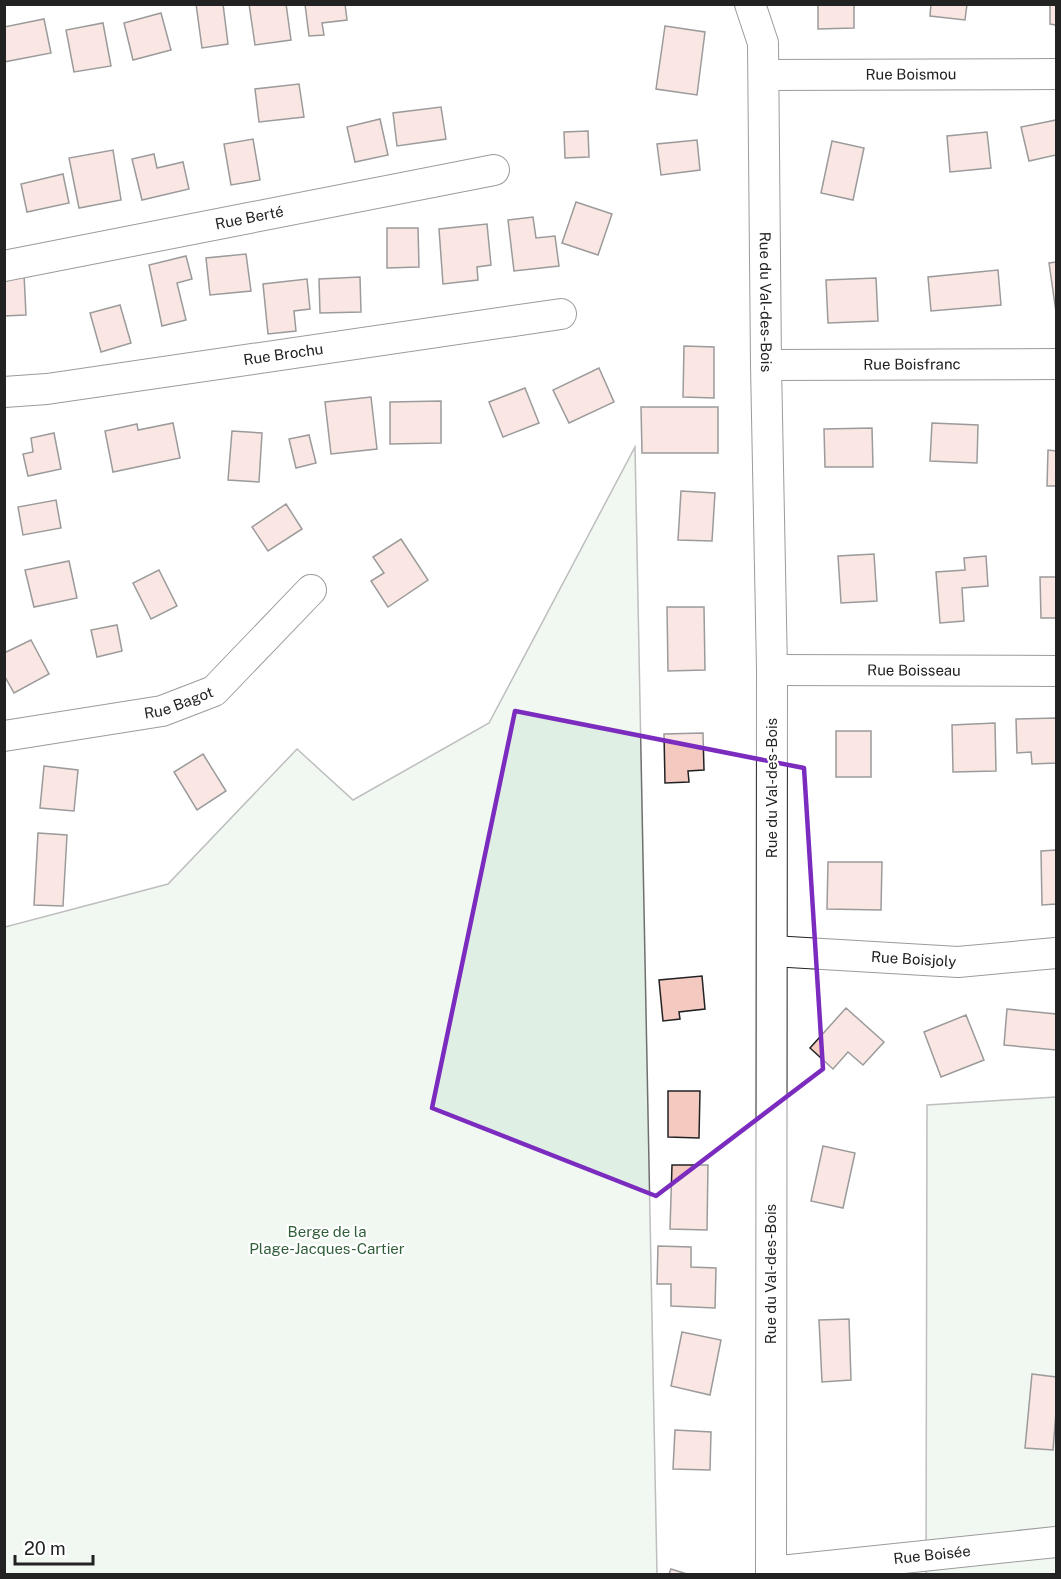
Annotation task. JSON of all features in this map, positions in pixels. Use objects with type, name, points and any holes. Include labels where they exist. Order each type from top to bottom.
[{"type":"street","name":"Rue du Val-des-Bois","points":[[750,4],[763,43],[772,670],[771,1573]]},
{"type":"street","name":"Rue Boismou","points":[[764,75],[1056,74]]},
{"type":"street","name":"Rue Berté","points":[[4,266],[494,170]]},
{"type":"street","name":"Rue Brochu","points":[[4,392],[47,389],[561,314]]},
{"type":"street","name":"Rue Boisfranc","points":[[766,365],[1056,363]]},
{"type":"street","name":"Rue Bagot","points":[[4,736],[162,711],[214,691],[311,590]]},
{"type":"street","name":"Rue Boisseau","points":[[772,670],[1056,670]]},
{"type":"street","name":"Rue Boisjoly","points":[[772,951],[958,962],[1056,953]]},
{"type":"street","name":"Rue Boisée","points":[[771,1573],[1056,1542]]},
{"type":"highlighted area","points":[[515,711],[804,768],[823,1069],[656,1196],[432,1108]]},
{"type":"green space","name":"Berge de la Plage-Jacques-Cartier","points":[[635,447],[657,1574],[5,1574],[5,927],[168,884],[297,749],[353,800],[489,723]]},
{"type":"green space","points":[[1056,1097],[1056,1574],[926,1574],[927,1105]]},
{"type":"building","points":[[196,4],[223,4],[228,44],[202,48]]},
{"type":"building","points":[[249,4],[286,4],[291,40],[255,45]]},
{"type":"building","points":[[305,4],[345,4],[347,20],[322,23],[324,35],[309,36]]},
{"type":"building","points":[[818,4],[854,4],[854,28],[818,29]]},
{"type":"building","points":[[931,4],[967,4],[965,20],[930,16]]},
{"type":"building","points":[[1050,4],[1056,4],[1056,25],[1050,24]]},
{"type":"building","points":[[161,13],[171,50],[133,60],[124,23]]},
{"type":"building","points":[[44,19],[51,53],[4,62],[4,27]]},
{"type":"building","points":[[103,23],[111,66],[74,72],[66,30]]},
{"type":"building","points":[[665,26],[705,32],[697,95],[656,89]]},
{"type":"building","points":[[299,84],[304,117],[259,122],[255,89]]},
{"type":"building","points":[[441,107],[446,139],[397,146],[393,113]]},
{"type":"building","points":[[380,119],[388,155],[355,162],[347,127]]},
{"type":"building","points":[[1056,120],[1056,155],[1029,161],[1021,127]]},
{"type":"building","points":[[588,131],[589,157],[565,158],[564,132]]},
{"type":"building","points":[[987,132],[991,168],[950,172],[947,136]]},
{"type":"building","points":[[253,139],[260,180],[231,185],[224,144]]},
{"type":"building","points":[[697,140],[700,170],[661,175],[657,144]]},
{"type":"building","points":[[832,141],[864,148],[853,200],[821,193]]},
{"type":"building","points":[[113,150],[121,200],[79,208],[69,158]]},
{"type":"building","points":[[154,154],[157,168],[183,162],[189,189],[142,200],[132,159]]},
{"type":"building","points":[[63,174],[69,203],[27,212],[21,184]]},
{"type":"building","points":[[576,202],[612,214],[598,255],[562,243]]},
{"type":"building","points":[[533,217],[536,238],[555,236],[559,266],[514,271],[508,220]]},
{"type":"building","points":[[487,224],[491,265],[477,267],[478,280],[443,284],[439,229]]},
{"type":"building","points":[[387,228],[418,228],[419,267],[387,268]]},
{"type":"building","points":[[246,254],[251,291],[210,295],[206,258]]},
{"type":"building","points":[[186,256],[192,279],[177,283],[186,320],[162,326],[149,265]]},
{"type":"building","points":[[1056,262],[1056,312],[1049,263]]},
{"type":"building","points":[[998,270],[1001,305],[931,311],[928,277]]},
{"type":"building","points":[[4,274],[24,274],[26,315],[4,316]]},
{"type":"building","points":[[360,277],[361,312],[320,313],[319,279]]},
{"type":"building","points":[[876,278],[878,321],[828,323],[826,280]]},
{"type":"building","points":[[307,279],[310,309],[294,311],[296,331],[268,334],[263,284]]},
{"type":"building","points":[[120,305],[131,343],[101,352],[90,313]]},
{"type":"building","points":[[684,346],[714,347],[714,398],[683,397]]},
{"type":"building","points":[[599,368],[614,402],[569,423],[553,390]]},
{"type":"building","points":[[525,388],[539,423],[503,437],[489,402]]},
{"type":"building","points":[[371,397],[377,449],[331,454],[325,402]]},
{"type":"building","points":[[441,401],[441,443],[390,444],[390,402]]},
{"type":"building","points":[[641,407],[718,407],[718,453],[642,453]]},
{"type":"building","points":[[173,423],[180,458],[113,472],[105,431],[137,424],[138,430]]},
{"type":"building","points":[[932,423],[978,425],[977,463],[930,461]]},
{"type":"building","points":[[872,428],[873,467],[825,467],[824,429]]},
{"type":"building","points":[[232,431],[262,433],[259,482],[228,480]]},
{"type":"building","points":[[54,433],[61,469],[28,476],[23,454],[33,452],[31,438]]},
{"type":"building","points":[[309,435],[316,463],[296,468],[289,439]]},
{"type":"building","points":[[1048,450],[1056,451],[1056,486],[1047,486]]},
{"type":"building","points":[[681,491],[715,493],[712,541],[678,540]]},
{"type":"building","points":[[56,500],[61,528],[23,535],[18,507]]},
{"type":"building","points":[[286,504],[302,529],[268,551],[252,527]]},
{"type":"building","points":[[401,539],[428,580],[388,607],[371,581],[384,573],[373,557]]},
{"type":"building","points":[[874,554],[877,601],[841,603],[838,556]]},
{"type":"building","points":[[986,556],[988,586],[962,588],[964,621],[940,623],[936,572],[965,570],[964,558]]},
{"type":"building","points":[[69,561],[77,598],[34,607],[25,570]]},
{"type":"building","points":[[159,570],[177,606],[151,619],[133,583]]},
{"type":"building","points":[[1040,577],[1056,577],[1056,618],[1041,618]]},
{"type":"building","points":[[667,607],[704,607],[705,670],[668,671]]},
{"type":"building","points":[[117,625],[122,651],[97,657],[91,630]]},
{"type":"building","points":[[31,640],[49,674],[14,693],[4,675],[4,653]]},
{"type":"building","points":[[1056,718],[1056,763],[1032,764],[1031,752],[1017,753],[1016,719]]},
{"type":"building","points":[[995,723],[996,771],[953,772],[952,725]]},
{"type":"building","points":[[836,731],[871,731],[871,777],[836,777]]},
{"type":"building","points":[[703,733],[704,770],[688,771],[689,782],[665,783],[664,734]]},
{"type":"building","points":[[203,754],[226,791],[197,810],[174,772]]},
{"type":"building","points":[[44,766],[78,770],[74,811],[40,808]]},
{"type":"building","points":[[38,833],[67,835],[63,906],[34,905]]},
{"type":"building","points":[[1056,850],[1056,904],[1042,905],[1041,851]]},
{"type":"building","points":[[828,862],[882,862],[881,910],[827,909]]},
{"type":"building","points":[[702,976],[705,1009],[679,1012],[680,1019],[663,1021],[659,980]]},
{"type":"building","points":[[846,1008],[884,1042],[863,1065],[848,1052],[833,1069],[810,1048]]},
{"type":"building","points":[[1007,1009],[1056,1014],[1056,1050],[1004,1045]]},
{"type":"building","points":[[966,1015],[984,1060],[941,1077],[924,1032]]},
{"type":"building","points":[[668,1091],[700,1091],[699,1138],[668,1137]]},
{"type":"building","points":[[823,1146],[855,1153],[843,1208],[811,1201]]},
{"type":"building","points":[[672,1165],[708,1165],[707,1230],[670,1229]]},
{"type":"building","points":[[658,1246],[691,1247],[691,1267],[716,1268],[715,1308],[671,1306],[671,1284],[657,1284]]},
{"type":"building","points":[[849,1319],[851,1380],[822,1382],[819,1320]]},
{"type":"building","points":[[682,1332],[721,1340],[710,1395],[671,1386]]},
{"type":"building","points":[[1032,1374],[1056,1377],[1053,1450],[1025,1448]]},
{"type":"building","points":[[675,1430],[711,1432],[710,1470],[673,1469]]},
{"type":"building","points":[[671,1569],[687,1574],[669,1574]]}]
